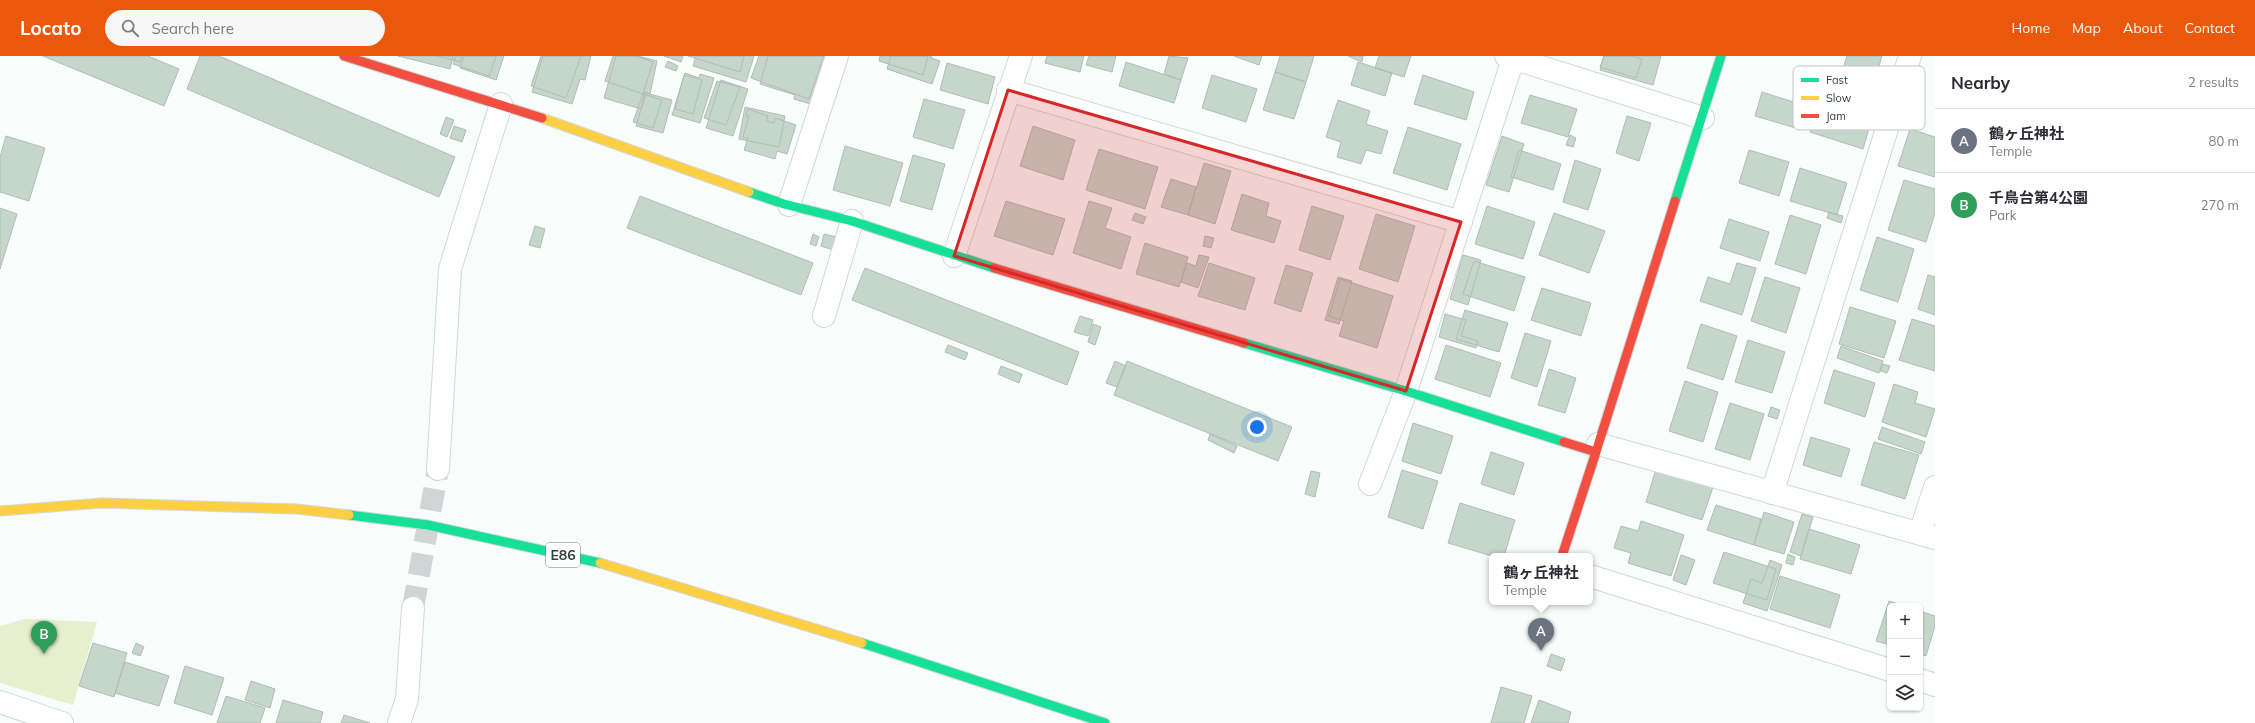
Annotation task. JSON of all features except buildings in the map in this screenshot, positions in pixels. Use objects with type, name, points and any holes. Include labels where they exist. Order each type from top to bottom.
[{"type":"main road","points":[[344,56],[501,104],[789,205],[852,221],[954,256],[1597,448]]},
{"type":"main road","points":[[1563,553],[1703,118],[1721,56]]},
{"type":"main road","name":"E86","points":[[0,511],[102,503],[289,509],[428,525],[617,567],[834,634],[1105,723]]},
{"type":"street","points":[[789,205],[837,56]]},
{"type":"street","points":[[954,256],[1008,90],[1021,56]]},
{"type":"street","points":[[1907,66],[1910,56]]},
{"type":"street","points":[[1370,484],[1406,391],[1461,222],[1511,57],[1703,118]]},
{"type":"street","points":[[1008,90],[1461,222]]},
{"type":"street","points":[[438,469],[450,269],[501,104]]},
{"type":"street","points":[[1772,493],[1887,130]]},
{"type":"street","points":[[824,316],[852,221]]},
{"type":"street","points":[[1597,448],[1928,535],[1935,487]]},
{"type":"street","points":[[1593,577],[1887,669]]},
{"type":"street","points":[[400,723],[407,699],[413,608]]},
{"type":"street","points":[[1923,681],[1935,685]]},
{"type":"street","points":[[0,702],[62,723]]},
{"type":"highlighted area","points":[[1008,90],[1461,222],[1406,391],[954,256]]},
{"type":"green space","points":[[25,619],[97,622],[73,705],[0,683],[0,626]]},
{"type":"tunnel","points":[[413,608],[438,469]]},
{"type":"traffic: fast","points":[[1675,201],[1721,56]]},
{"type":"traffic: fast","points":[[749,192],[784,204],[852,221],[994,268]]},
{"type":"traffic: fast","points":[[1244,343],[1406,391],[1564,442]]},
{"type":"traffic: fast","points":[[349,515],[428,525],[600,563]]},
{"type":"traffic: fast","points":[[862,643],[1105,723]]},
{"type":"traffic: slow","points":[[542,118],[749,192]]},
{"type":"traffic: slow","points":[[0,511],[102,503],[297,509],[349,515]]},
{"type":"traffic: slow","points":[[600,563],[862,643]]},
{"type":"traffic: jam","points":[[344,56],[542,118]]},
{"type":"traffic: jam","points":[[1596,452],[1675,201]]},
{"type":"traffic: jam","points":[[994,268],[1244,343]]},
{"type":"traffic: jam","points":[[1563,553],[1596,452],[1564,442]]},
{"type":"place","name":"鶴ヶ丘神社","points":[[1541,651]]},
{"type":"place","name":"千鳥台第4公園","points":[[44,654]]}]
